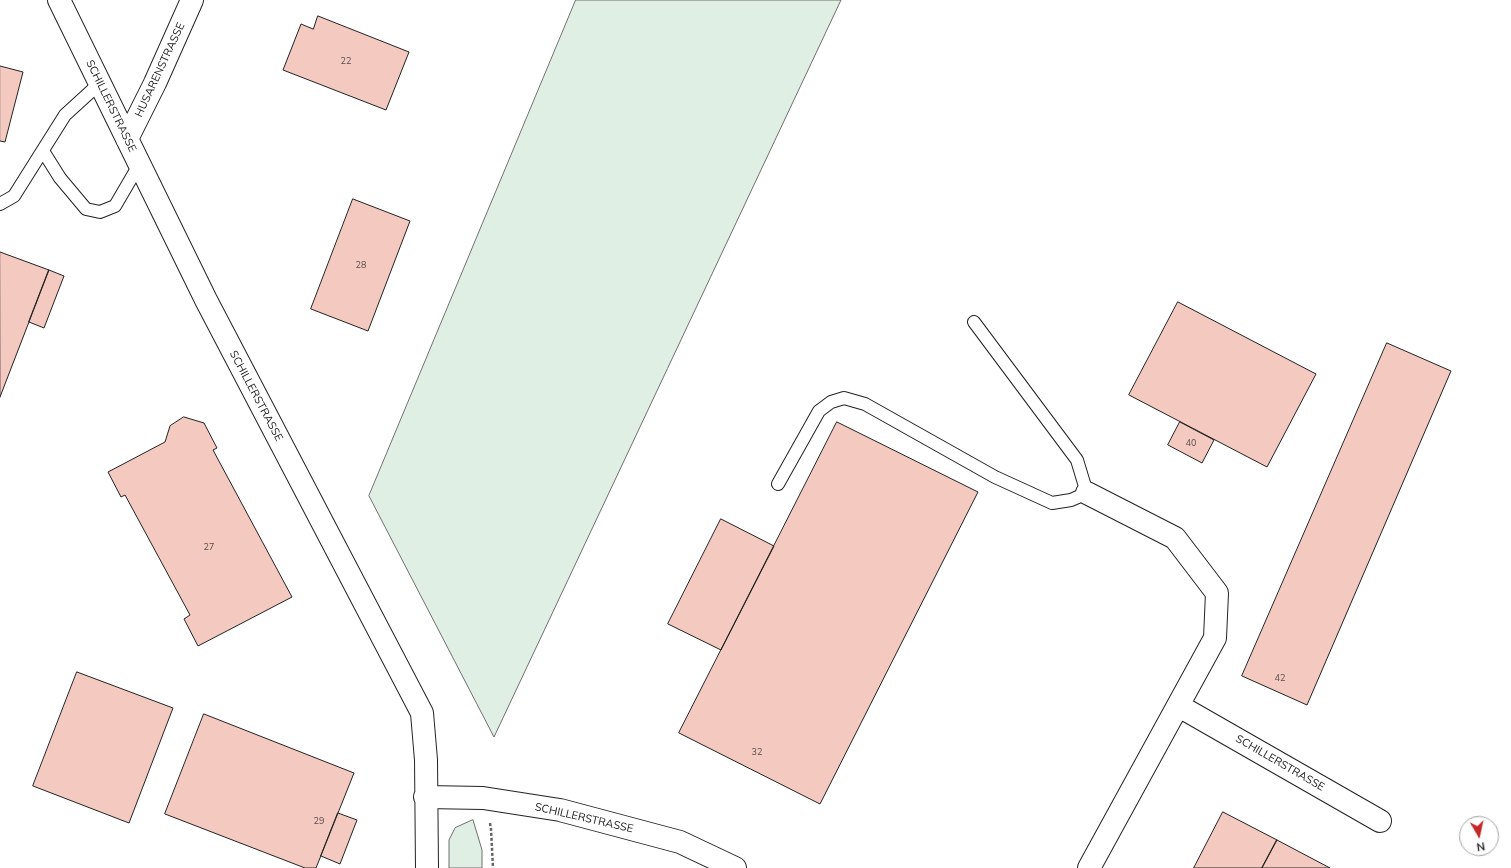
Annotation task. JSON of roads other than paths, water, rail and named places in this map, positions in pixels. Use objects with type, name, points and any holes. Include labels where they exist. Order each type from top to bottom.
[{"type":"street","name":"SCHILLERSTRASSE","points":[[59,0],[209,307],[422,713],[426,760],[425,797],[427,868]]},
{"type":"street","name":"HUSARENSTRASSE","points":[[127,140],[155,83],[192,0]]},
{"type":"street","points":[[1087,493],[1175,538],[1217,593],[1215,638],[1090,868]]},
{"type":"street","name":"SCHILLERSTRASSE","points":[[1179,706],[1380,821]]},
{"type":"street","name":"SCHILLERSTRASSE","points":[[425,797],[483,798],[560,810],[680,842],[735,868]]},
{"type":"lane","points":[[0,204],[14,196],[65,115],[100,83]]},
{"type":"lane","points":[[43,151],[60,178],[86,209],[100,212],[115,206],[139,165]]},
{"type":"lane","points":[[778,484],[820,410],[831,402],[844,398],[865,404],[995,477],[1052,503],[1071,500],[1087,493],[1077,460],[974,322]]}]
